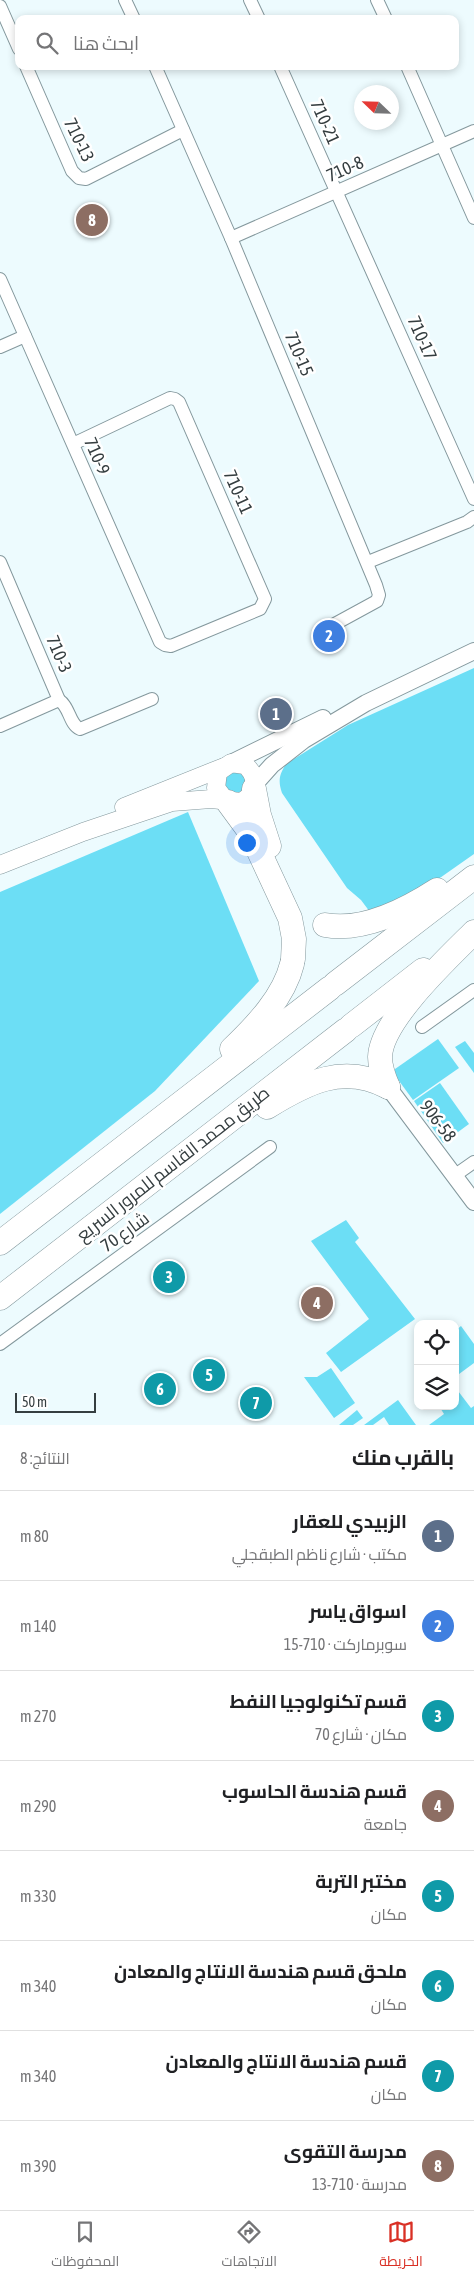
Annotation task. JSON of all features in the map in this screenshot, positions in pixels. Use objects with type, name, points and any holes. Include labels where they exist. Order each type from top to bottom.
[{"type":"highway","points":[[255,787],[266,840],[292,897],[305,913],[322,923],[349,927],[379,918],[414,903],[474,866]]},
{"type":"highway","points":[[160,1120],[252,1029],[282,989],[292,961],[294,939],[290,918],[250,832],[226,801]]},
{"type":"highway","points":[[0,1243],[474,877]]},
{"type":"highway","points":[[388,1087],[382,1072],[380,1058],[387,1034],[423,983],[474,931]]},
{"type":"highway","name":"طريق محمد القاسم للمرور السريع","points":[[0,1298],[474,931]]},
{"type":"highway","points":[[185,1156],[284,1096],[332,1076],[353,1076],[373,1079],[388,1087]]},
{"type":"main road","points":[[226,801],[216,788],[215,780],[218,772],[227,765]]},
{"type":"main road","points":[[0,865],[83,832],[172,802],[198,799],[241,802],[251,795],[255,787],[251,770],[245,765],[227,765],[133,803],[83,832]]},
{"type":"street","points":[[125,0],[132,15]]},
{"type":"street","points":[[250,0],[257,15]]},
{"type":"street","points":[[377,0],[384,15]]},
{"type":"street","points":[[0,6],[15,40]]},
{"type":"street","name":"710-13","points":[[28,70],[72,171],[79,178],[86,179],[183,130]]},
{"type":"street","name":"710-15","points":[[157,70],[231,238],[368,562],[378,590],[378,599],[322,631]]},
{"type":"street","name":"710-21","points":[[282,70],[337,191]]},
{"type":"street","points":[[409,70],[474,218]]},
{"type":"street","name":"710-8","points":[[231,238],[474,131]]},
{"type":"street","name":"710-17","points":[[337,191],[474,499]]},
{"type":"street","name":"710-9","points":[[0,279],[160,642],[165,645]]},
{"type":"street","points":[[0,347],[25,336]]},
{"type":"street","name":"710-11","points":[[73,444],[170,398],[175,398],[179,402],[265,598],[260,610],[171,646],[165,645]]},
{"type":"street","points":[[368,562],[467,522],[474,517]]},
{"type":"street","name":"710-3","points":[[0,562],[59,700],[0,726]]},
{"type":"street","points":[[255,787],[272,765],[291,749],[366,704],[474,651]]},
{"type":"street","points":[[59,700],[67,706],[74,725],[80,729],[152,699]]},
{"type":"street","points":[[227,765],[327,716],[366,704]]},
{"type":"street","points":[[422,1028],[474,990]]},
{"type":"street","name":"906-58","points":[[388,1087],[474,1202]]},
{"type":"street","name":"شارع 70","points":[[0,1344],[270,1147]]},
{"type":"street","points":[[454,1176],[474,1162]]},
{"type":"shaded area","points":[[474,668],[474,854],[427,887],[370,912],[361,900],[347,888],[282,793],[280,778],[282,771],[286,764],[348,725]]},
{"type":"shaded area","points":[[236,772],[244,775],[247,783],[244,791],[236,794],[228,791],[225,783],[228,775]]},
{"type":"shaded area","points":[[188,812],[259,981],[155,1091],[0,1214],[0,892]]},
{"type":"shaded area","points":[[438,1039],[459,1068],[413,1100],[394,1074],[395,1069]]},
{"type":"shaded area","points":[[465,1041],[474,1053],[474,1073],[455,1047]]},
{"type":"shaded area","points":[[440,1083],[469,1124],[443,1143],[414,1101]]},
{"type":"shaded area","points":[[346,1220],[359,1238],[355,1242],[415,1319],[341,1372],[326,1353],[369,1319],[311,1241]]},
{"type":"shaded area","points":[[461,1326],[474,1344],[474,1363],[459,1374],[459,1362],[459,1328]]},
{"type":"shaded area","points":[[331,1368],[355,1403],[334,1418],[304,1377],[317,1377]]},
{"type":"shaded area","points":[[459,1392],[471,1408],[474,1406],[474,1425],[429,1425],[444,1414],[442,1410],[459,1410]]},
{"type":"shaded area","points":[[398,1400],[416,1425],[389,1425],[384,1417],[373,1425],[364,1425]]},
{"type":"shaded area","points":[[357,1410],[363,1418],[353,1425],[339,1425]]},
{"type":"place","name":"مدرسة التقوى","points":[[92,220]]},
{"type":"place","name":"اسواق ياسر","points":[[329,636]]},
{"type":"place","name":"الزبيدي للعقار","points":[[276,714]]},
{"type":"place","name":"قسم تكنولوجيا النفط","points":[[169,1277]]},
{"type":"place","name":"قسم هندسة الحاسوب","points":[[317,1303]]},
{"type":"place","name":"مختبر التربة","points":[[209,1375]]},
{"type":"place","name":"ملحق قسم هندسة الانتاج والمعادن","points":[[160,1389]]},
{"type":"place","name":"قسم هندسة الانتاج والمعادن","points":[[256,1403]]}]
